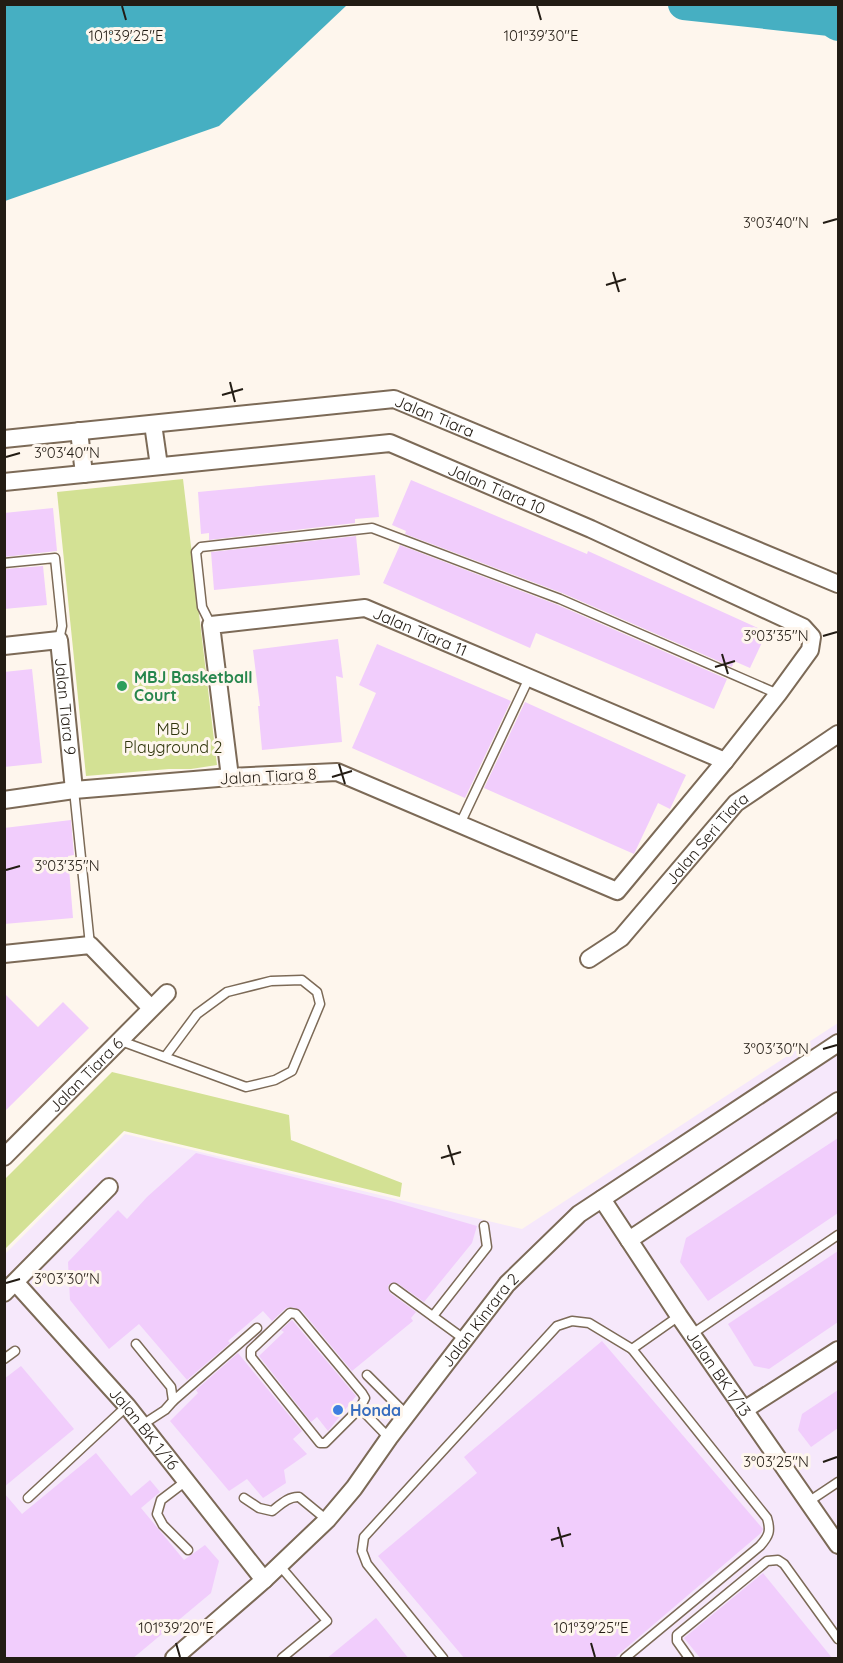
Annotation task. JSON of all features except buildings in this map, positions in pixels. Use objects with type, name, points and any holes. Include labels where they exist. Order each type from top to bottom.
[{"type":"street","name":"Jalan Tiara","points":[[4,439],[394,399],[838,584]]},
{"type":"street","points":[[153,424],[159,466]]},
{"type":"street","points":[[79,431],[84,474]]},
{"type":"street","name":"Jalan Tiara 10","points":[[4,482],[390,443],[591,530],[803,627],[812,637],[810,650],[725,761],[617,891]]},
{"type":"street","name":"Jalan Tiara 11","points":[[211,625],[365,608],[725,761]]},
{"type":"street","points":[[211,625],[230,777]]},
{"type":"street","name":"Jalan Tiara 9","points":[[4,646],[59,640],[74,790]]},
{"type":"street","name":"Jalan Seri Tiara","points":[[589,959],[621,939],[736,803],[838,734]]},
{"type":"street","name":"Jalan Tiara 8","points":[[4,800],[74,790],[230,777],[337,772],[617,891]]},
{"type":"street","points":[[4,954],[90,945],[151,1008]]},
{"type":"street","name":"Jalan Tiara 6","points":[[4,1157],[167,993]]},
{"type":"street","name":"Jalan Kinrara 2","points":[[176,1658],[280,1566],[327,1520],[354,1488],[406,1414],[507,1284],[579,1214],[838,1043]]},
{"type":"street","points":[[629,1240],[838,1101]]},
{"type":"street","points":[[10,1288],[109,1187]]},
{"type":"street","name":"Jalan BK 1/13","points":[[602,1199],[679,1316],[838,1545]]},
{"type":"street","name":"Jalan BK 1/16","points":[[10,1288],[127,1406],[264,1580]]},
{"type":"street","points":[[744,1410],[838,1350]]},
{"type":"lane","points":[[211,625],[202,607],[196,552],[201,547],[372,528],[560,599],[778,694]]},
{"type":"lane","points":[[4,563],[55,558],[62,626],[59,640]]},
{"type":"lane","points":[[460,824],[529,678]]},
{"type":"lane","points":[[74,790],[90,945]]},
{"type":"lane","points":[[121,1041],[246,1087],[275,1080],[292,1071],[320,1004],[317,992],[302,980],[271,981],[227,992],[197,1014],[165,1057]]},
{"type":"lane","points":[[433,1316],[487,1247],[484,1227]]},
{"type":"lane","points":[[692,1334],[838,1235]]},
{"type":"lane","points":[[394,1288],[464,1340]]},
{"type":"lane","points":[[290,1313],[296,1314],[362,1393],[365,1398],[360,1408],[325,1443],[320,1443],[251,1357],[251,1350],[290,1313]]},
{"type":"lane","points":[[632,1349],[679,1316]]},
{"type":"lane","points":[[443,1659],[367,1564],[362,1551],[364,1537],[557,1326],[572,1321],[589,1323],[632,1349],[770,1526],[769,1536],[760,1546],[625,1659]]},
{"type":"lane","points":[[142,1425],[165,1410],[257,1328]]},
{"type":"lane","points":[[136,1344],[171,1387],[173,1401]]},
{"type":"lane","points":[[4,1359],[15,1351]]},
{"type":"lane","points":[[367,1375],[406,1414]]},
{"type":"lane","points":[[28,1498],[127,1406]]},
{"type":"lane","points":[[360,1408],[389,1438]]},
{"type":"lane","points":[[186,1480],[161,1500],[157,1514],[163,1525],[188,1550]]},
{"type":"lane","points":[[808,1502],[838,1482]]},
{"type":"lane","points":[[243,1498],[259,1508],[272,1511],[287,1500],[299,1497],[327,1520]]},
{"type":"lane","points":[[689,1659],[677,1641],[677,1635],[767,1562],[778,1560],[784,1564],[838,1639]]},
{"type":"lane","points":[[280,1566],[327,1622],[282,1659]]},
{"type":"shaded area","points":[[838,1023],[838,1658],[5,1658],[5,1254],[125,1134],[522,1229]]},
{"type":"green space","name":"MBJ Playground 2","points":[[183,479],[217,765],[191,769],[86,776],[57,492]]},
{"type":"green space","points":[[112,1072],[289,1115],[291,1140],[402,1183],[400,1197],[124,1131],[5,1249],[5,1179]]},
{"type":"water","points":[[4,5],[347,5],[219,126],[5,201]]},
{"type":"waterway","points":[[684,4],[830,20],[838,25]]},
{"type":"place","name":"MBJ Basketball Court","points":[[122,686]]},
{"type":"place","name":"Honda","points":[[338,1410]]}]
